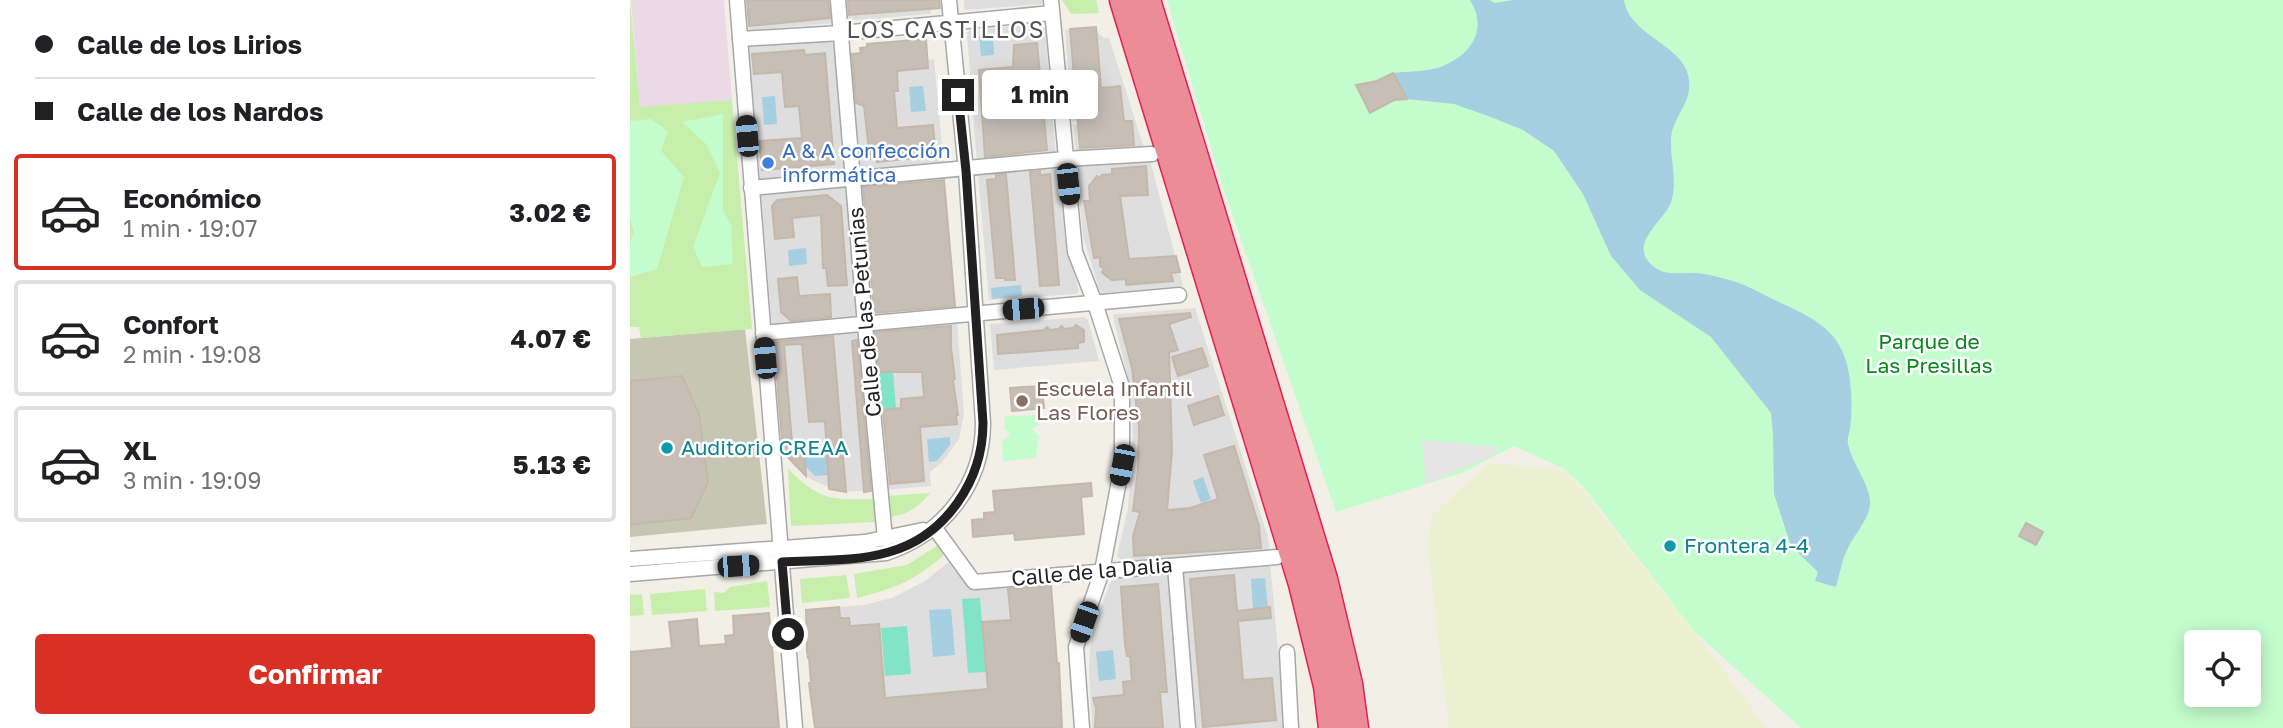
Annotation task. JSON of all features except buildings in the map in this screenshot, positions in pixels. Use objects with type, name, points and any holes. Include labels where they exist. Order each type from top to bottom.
[{"type":"highway","points":[[1123,0],[1302,584],[1327,686],[1332,728]]},
{"type":"highway","points":[[1147,0],[1324,579],[1349,684],[1355,728]]},
{"type":"street","points":[[737,0],[795,728]]},
{"type":"street","name":"Calle de las Petunias","points":[[838,0],[886,539]]},
{"type":"street","points":[[630,559],[886,553],[910,545],[934,527],[950,513],[965,493],[980,456],[983,423],[965,169],[948,0]]},
{"type":"street","points":[[740,39],[841,33],[1051,6],[1075,252],[1096,303],[1122,387],[1122,465],[1102,571],[1076,647],[1082,728]]},
{"type":"street","points":[[751,188],[1065,159],[1152,155]]},
{"type":"street","points":[[763,333],[1179,295]]},
{"type":"street","points":[[630,574],[886,539],[934,527]]},
{"type":"street","name":"Calle de la Dalia","points":[[934,527],[974,582],[1277,558]]},
{"type":"street","points":[[1175,566],[1188,728]]},
{"type":"street","points":[[1287,652],[1291,728]]},
{"type":"shaded area","points":[[631,0],[724,0],[732,100],[640,108]]},
{"type":"shaded area","points":[[746,0],[834,0],[836,23],[749,30]]},
{"type":"shaded area","points":[[842,0],[930,0],[931,14],[844,21]]},
{"type":"shaded area","points":[[964,0],[1044,0],[1044,4],[964,10]]},
{"type":"shaded area","points":[[1040,24],[1045,28],[1056,158],[977,165],[967,33],[970,30]]},
{"type":"shaded area","points":[[1096,27],[1097,32],[1104,38],[1109,38],[1145,151],[1076,157],[1073,125],[1111,121],[1111,117],[1072,121],[1065,30]]},
{"type":"shaded area","points":[[837,39],[848,175],[760,182],[749,46]]},
{"type":"shaded area","points":[[926,39],[928,60],[934,59],[944,167],[857,174],[846,54],[861,53],[860,48],[867,47],[867,44]]},
{"type":"shaded area","points":[[1150,160],[1183,286],[1103,293],[1099,289],[1083,236],[1076,166]]},
{"type":"shaded area","points":[[1057,168],[1065,238],[1079,291],[1076,294],[989,300],[978,174]]},
{"type":"shaded area","points":[[848,184],[859,320],[772,328],[761,192]]},
{"type":"shaded area","points":[[1195,308],[1268,537],[1270,553],[1126,564],[1117,556],[1128,508],[1133,433],[1127,375],[1113,316]]},
{"type":"shaded area","points":[[1085,317],[1099,361],[994,370],[990,324]]},
{"type":"shaded area","points":[[957,321],[964,414],[959,439],[943,461],[930,472],[931,486],[883,490],[870,328]]},
{"type":"shaded area","points":[[745,329],[767,524],[630,537],[630,339]]},
{"type":"shaded area","points":[[860,329],[873,490],[846,492],[812,480],[793,465],[783,452],[773,336]]},
{"type":"shaded area","points":[[1422,440],[1500,447],[1492,456],[1426,484]]},
{"type":"shaded area","points":[[1488,463],[1566,470],[1694,631],[1766,728],[1449,728],[1427,545],[1432,516]]},
{"type":"shaded area","points":[[951,560],[971,586],[1050,579],[1062,728],[815,728],[806,610],[863,605],[892,598],[925,581]]},
{"type":"shaded area","points":[[1270,562],[1285,726],[1194,728],[1179,571]]},
{"type":"shaded area","points":[[1171,570],[1184,728],[1092,728],[1090,647],[1110,583],[1115,577]]},
{"type":"green space","points":[[630,0],[640,107],[732,100],[752,329],[641,338],[639,327],[630,327]]},
{"type":"green space","points":[[1062,0],[1096,0],[1099,13],[1071,14]]},
{"type":"green space","name":"Parque de Las Presillas","points":[[1167,0],[2283,0],[2283,728],[1801,728],[1694,631],[1585,489],[1566,470],[1514,446],[1462,473],[1336,512],[1224,191]]},
{"type":"green space","points":[[723,114],[723,211],[731,224],[733,264],[702,267],[693,247],[720,173],[706,144],[682,122]]},
{"type":"green space","points":[[651,119],[668,131],[661,151],[684,177],[657,269],[630,277],[630,242],[634,232],[630,219],[630,121]]},
{"type":"green space","points":[[893,371],[896,409],[877,410],[874,372]]},
{"type":"green space","points":[[1036,415],[1038,425],[1032,429],[1039,436],[1036,457],[1003,462],[1002,441],[1010,434],[1004,429],[1005,416]]},
{"type":"green space","points":[[788,469],[818,493],[837,498],[876,499],[877,522],[791,526]]},
{"type":"green space","points":[[930,493],[912,510],[888,517],[886,496]]},
{"type":"green space","points":[[940,544],[945,554],[924,571],[894,587],[857,598],[854,574],[907,565]]},
{"type":"green space","points":[[846,575],[850,598],[802,603],[800,579]]},
{"type":"green space","points":[[767,581],[770,607],[715,611],[714,592],[724,593],[730,587]]},
{"type":"green space","points":[[705,589],[707,611],[652,615],[650,594]]},
{"type":"green space","points":[[642,594],[644,615],[630,616],[630,595]]},
{"type":"green space","points":[[980,598],[986,672],[968,673],[962,599]]},
{"type":"green space","points":[[907,626],[911,674],[885,676],[881,628]]},
{"type":"water","points":[[1470,0],[1489,0],[1495,3],[1513,0],[1624,0],[1629,14],[1638,25],[1682,63],[1688,75],[1689,90],[1672,132],[1673,194],[1668,209],[1647,238],[1644,253],[1653,266],[1664,272],[1706,274],[1733,281],[1808,316],[1828,331],[1843,352],[1851,399],[1848,444],[1866,485],[1870,505],[1866,518],[1845,556],[1836,587],[1815,581],[1818,572],[1791,546],[1774,494],[1771,413],[1711,337],[1640,290],[1611,256],[1583,194],[1554,151],[1523,130],[1491,117],[1454,104],[1407,99],[1393,73],[1437,68],[1462,55],[1477,30],[1475,11]]},
{"type":"water","points":[[993,35],[994,55],[981,56],[979,36]]},
{"type":"water","points":[[923,86],[926,111],[911,112],[909,87]]},
{"type":"water","points":[[775,96],[777,124],[764,125],[762,97]]},
{"type":"water","points":[[806,248],[807,264],[789,266],[788,250]]},
{"type":"water","points":[[1021,285],[1022,296],[992,299],[991,288]]},
{"type":"water","points":[[950,437],[950,445],[937,461],[929,462],[927,439]]},
{"type":"water","points":[[826,451],[828,475],[815,476],[805,466],[804,452]]},
{"type":"water","points":[[1203,477],[1211,499],[1201,503],[1193,481]]},
{"type":"water","points":[[1265,578],[1268,608],[1253,609],[1251,579]]},
{"type":"water","points":[[951,609],[955,655],[933,657],[929,610]]},
{"type":"water","points":[[1113,650],[1116,679],[1099,681],[1096,652]]},
{"type":"place","name":"A & A confección informática","points":[[768,163]]},
{"type":"place","name":"Escuela Infantil Las Flores","points":[[1022,401]]},
{"type":"place","name":"Auditorio CREAA","points":[[667,448]]},
{"type":"place","name":"Frontera 4-4","points":[[1670,546]]},
{"type":"district","name":"LOS CASTILLOS","points":[[946,30]]},
{"type":"route","points":[[788,634],[782,562],[867,556],[910,545],[950,513],[974,476],[983,440],[983,423],[966,171],[958,95]]}]
